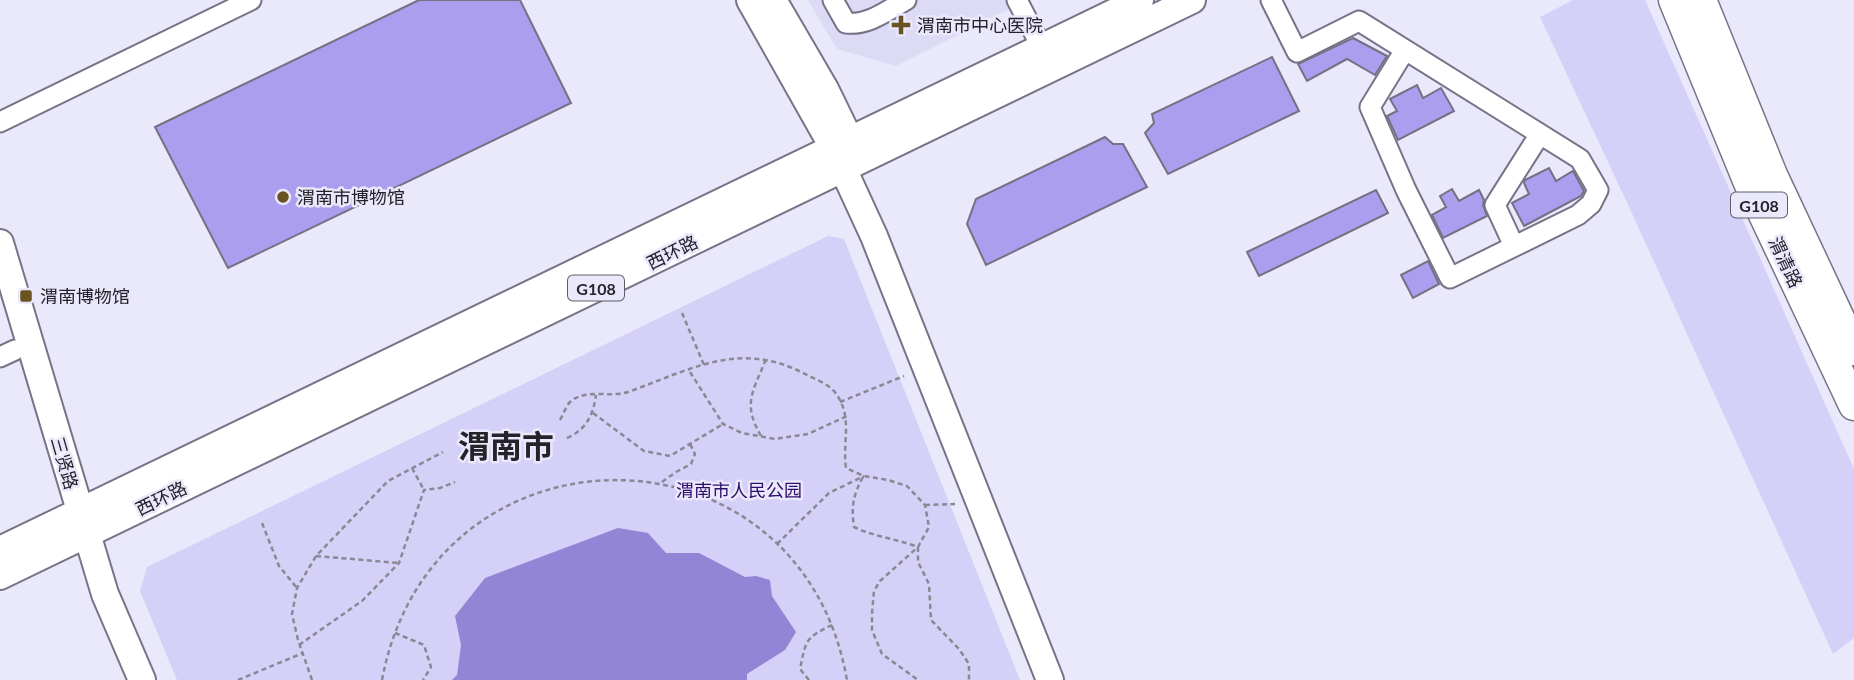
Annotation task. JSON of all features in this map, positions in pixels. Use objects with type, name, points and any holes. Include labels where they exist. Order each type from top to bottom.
[{"type":"highway","name":"渭清路","points":[[1674,0],[1750,185],[1854,405]]},
{"type":"highway","name":"渭清路","points":[[1701,0],[1772,175],[1854,350]]},
{"type":"main road","points":[[750,0],[847,153],[1067,680]]},
{"type":"main road","points":[[773,0],[825,89],[874,236],[1050,680]]},
{"type":"main road","name":"西环路","points":[[847,153],[1042,48],[1140,0]]},
{"type":"main road","name":"西环路","points":[[0,576],[75,527],[847,153],[1192,0]]},
{"type":"main road","name":"三贤路","points":[[0,243],[92,600],[126,680]]},
{"type":"main road","name":"三贤路","points":[[0,299],[7,354],[75,527],[142,680]]},
{"type":"main road","name":"西环路","points":[[0,550],[75,527]]},
{"type":"street","points":[[0,108],[225,0]]},
{"type":"street","points":[[0,122],[251,0]]},
{"type":"street","points":[[833,0],[846,23],[856,24],[869,21],[906,0]]},
{"type":"street","points":[[1017,0],[1042,48]]},
{"type":"street","points":[[1271,0],[1297,52],[1359,21],[1541,134],[1580,159],[1598,190],[1591,204],[1578,215],[1450,278],[1406,190],[1370,107],[1405,50]]},
{"type":"street","points":[[1514,246],[1495,205],[1541,134]]},
{"type":"path","points":[[682,313],[704,365]]},
{"type":"path","points":[[560,421],[570,402],[586,395],[624,393],[723,359],[766,359],[787,364],[834,390],[847,416],[843,450],[846,468],[864,476],[907,486],[926,505],[929,527],[918,547],[880,581],[874,591],[872,613],[872,630],[882,654],[918,680]]},
{"type":"path","points":[[761,436],[750,418],[751,397],[766,359]]},
{"type":"path","points":[[689,370],[723,424],[743,433],[775,439],[807,434],[847,416]]},
{"type":"path","points":[[840,402],[904,376]]},
{"type":"path","points":[[567,438],[580,432],[593,413],[596,395]]},
{"type":"path","points":[[593,413],[644,451],[670,456],[723,424]]},
{"type":"path","points":[[661,484],[691,464],[695,454],[690,443]]},
{"type":"path","points":[[312,680],[299,645],[292,614],[297,588],[316,555],[388,481],[443,452]]},
{"type":"path","points":[[299,645],[362,601],[399,563],[424,490],[412,468]]},
{"type":"path","points":[[778,544],[829,493],[864,476]]},
{"type":"path","points":[[864,476],[854,494],[852,511],[855,527],[872,535],[896,539],[918,547]]},
{"type":"path","points":[[382,680],[394,633],[416,589],[429,570],[460,538],[496,512],[535,493],[610,479],[661,484],[709,499],[735,512],[778,544],[805,575],[832,625],[843,657],[847,680]]},
{"type":"path","points":[[424,490],[455,482]]},
{"type":"path","points":[[926,505],[955,504]]},
{"type":"path","points":[[262,523],[279,566],[297,588]]},
{"type":"path","points":[[918,547],[918,562],[929,584],[932,620],[969,664],[969,680]]},
{"type":"path","points":[[316,555],[399,563]]},
{"type":"path","points":[[809,680],[800,669],[804,648],[811,635],[832,625]]},
{"type":"path","points":[[394,633],[424,645],[431,667],[423,680]]},
{"type":"path","points":[[239,680],[303,653]]},
{"type":"shaded area","name":"渭南市中心医院","points":[[808,0],[1027,0],[896,66],[837,49]]},
{"type":"shaded area","points":[[618,528],[648,533],[666,553],[699,553],[745,577],[756,576],[770,580],[772,596],[796,632],[785,650],[747,674],[747,680],[452,680],[457,675],[461,645],[455,616],[485,578]]},
{"type":"green space","points":[[1573,0],[1645,0],[1854,469],[1854,638],[1833,654],[1540,17]]},
{"type":"green space","name":"渭南市人民公园","points":[[828,236],[844,239],[1020,680],[177,680],[140,591],[147,567]]},
{"type":"building","name":"渭南市博物馆","points":[[419,0],[520,0],[571,103],[228,268],[155,127]]},
{"type":"building","points":[[1353,38],[1387,56],[1375,75],[1347,59],[1307,81],[1298,64]]},
{"type":"building","points":[[1272,57],[1299,111],[1168,174],[1145,133],[1154,123],[1152,114]]},
{"type":"building","points":[[1417,85],[1423,98],[1441,88],[1454,111],[1398,140],[1387,116],[1397,111],[1390,99]]},
{"type":"building","points":[[1105,137],[1113,144],[1123,144],[1147,187],[986,265],[967,224],[976,199]]},
{"type":"building","points":[[1549,168],[1556,181],[1573,171],[1584,191],[1581,196],[1524,226],[1512,203],[1529,194],[1525,180]]},
{"type":"building","points":[[1452,189],[1459,201],[1479,190],[1487,216],[1443,238],[1432,215],[1446,207],[1440,196]]},
{"type":"building","points":[[1376,190],[1388,213],[1259,276],[1247,252]]},
{"type":"building","points":[[1428,261],[1439,284],[1413,298],[1401,275]]},
{"type":"place","name":"渭南市中心医院","points":[[901,25]]},
{"type":"place","name":"渭南市博物馆","points":[[283,197]]},
{"type":"place","name":"渭南博物馆","points":[[26,296]]},
{"type":"district","name":"渭南市","points":[[506,445]]}]
